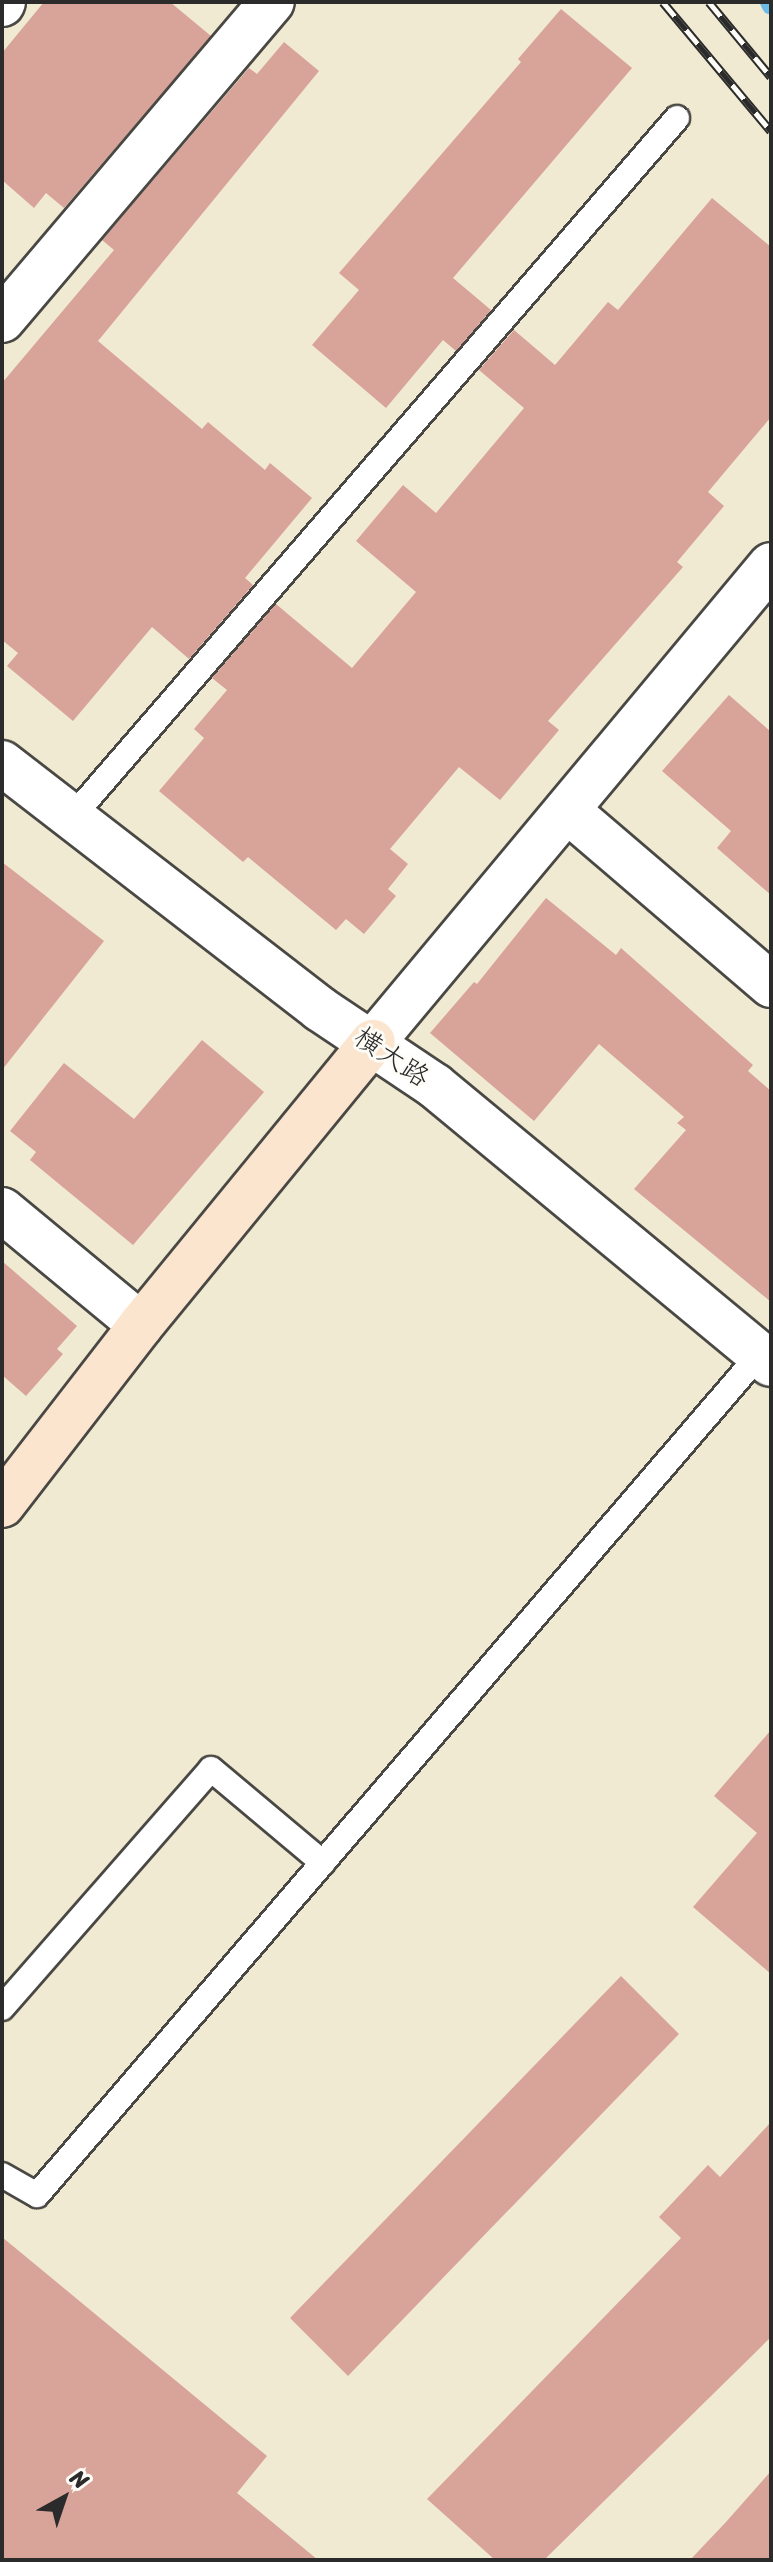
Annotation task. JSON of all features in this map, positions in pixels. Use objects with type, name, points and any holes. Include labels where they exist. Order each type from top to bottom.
[{"type":"street","points":[[2,320],[272,2]]},
{"type":"street","points":[[2,1505],[141,1325],[771,565]]},
{"type":"street","name":"横大路","points":[[2,763],[320,1009],[435,1086],[765,1360]]},
{"type":"street","points":[[567,810],[771,985]]},
{"type":"street","points":[[2,1210],[141,1325]]},
{"type":"lane","points":[[73,816],[677,118]]},
{"type":"lane","points":[[2,2175],[37,2195],[323,1863],[765,1360]]},
{"type":"lane","points":[[2,2008],[211,1769],[323,1863]]},
{"type":"building","points":[[44,2],[170,2],[211,36],[64,208],[46,193],[34,208],[2,180],[2,53]]},
{"type":"building","points":[[561,9],[632,68],[453,278],[491,310],[456,351],[443,340],[386,408],[312,345],[359,290],[339,273],[521,62],[518,59]]},
{"type":"building","points":[[284,42],[319,71],[98,341],[202,429],[208,422],[265,470],[270,463],[312,498],[245,578],[253,585],[189,659],[152,627],[73,721],[7,666],[18,653],[2,640],[2,383],[114,250],[102,240],[249,68],[257,74]]},
{"type":"building","points":[[712,198],[771,247],[771,417],[708,492],[724,506],[677,562],[683,567],[548,721],[559,730],[500,800],[459,767],[390,849],[408,864],[388,889],[396,896],[364,934],[346,919],[336,930],[248,857],[243,862],[159,791],[204,738],[194,729],[227,690],[212,678],[276,604],[352,668],[416,592],[356,541],[403,485],[436,513],[524,408],[479,370],[514,330],[555,365],[608,302],[618,310]]},
{"type":"building","points":[[729,695],[771,732],[771,895],[717,848],[731,831],[662,771]]},
{"type":"building","points":[[2,862],[104,941],[2,1070]]},
{"type":"building","points":[[546,898],[616,955],[621,948],[753,1065],[748,1071],[771,1091],[771,1302],[634,1189],[686,1130],[677,1123],[684,1117],[599,1044],[534,1121],[430,1033],[474,982],[477,984]]},
{"type":"building","points":[[202,1040],[264,1092],[133,1245],[30,1160],[36,1152],[10,1131],[64,1063],[134,1119]]},
{"type":"building","points":[[2,1261],[77,1326],[57,1349],[63,1354],[26,1396],[2,1375]]},
{"type":"building","points":[[771,1730],[771,1974],[693,1907],[757,1833],[714,1796]]},
{"type":"building","points":[[621,1976],[679,2034],[348,2376],[290,2318]]},
{"type":"building","points":[[771,2122],[771,2337],[544,2560],[495,2560],[427,2499],[681,2238],[659,2217],[708,2165],[720,2177]]},
{"type":"building","points":[[2,2237],[267,2456],[237,2493],[318,2560],[2,2560]]},
{"type":"building","points":[[771,2471],[771,2560],[690,2560],[726,2522]]},
{"type":"waterway","points":[[769,2],[771,6]]},
{"type":"railway","points":[[663,2],[771,131]]},
{"type":"railway","points":[[709,2],[771,77]]}]
